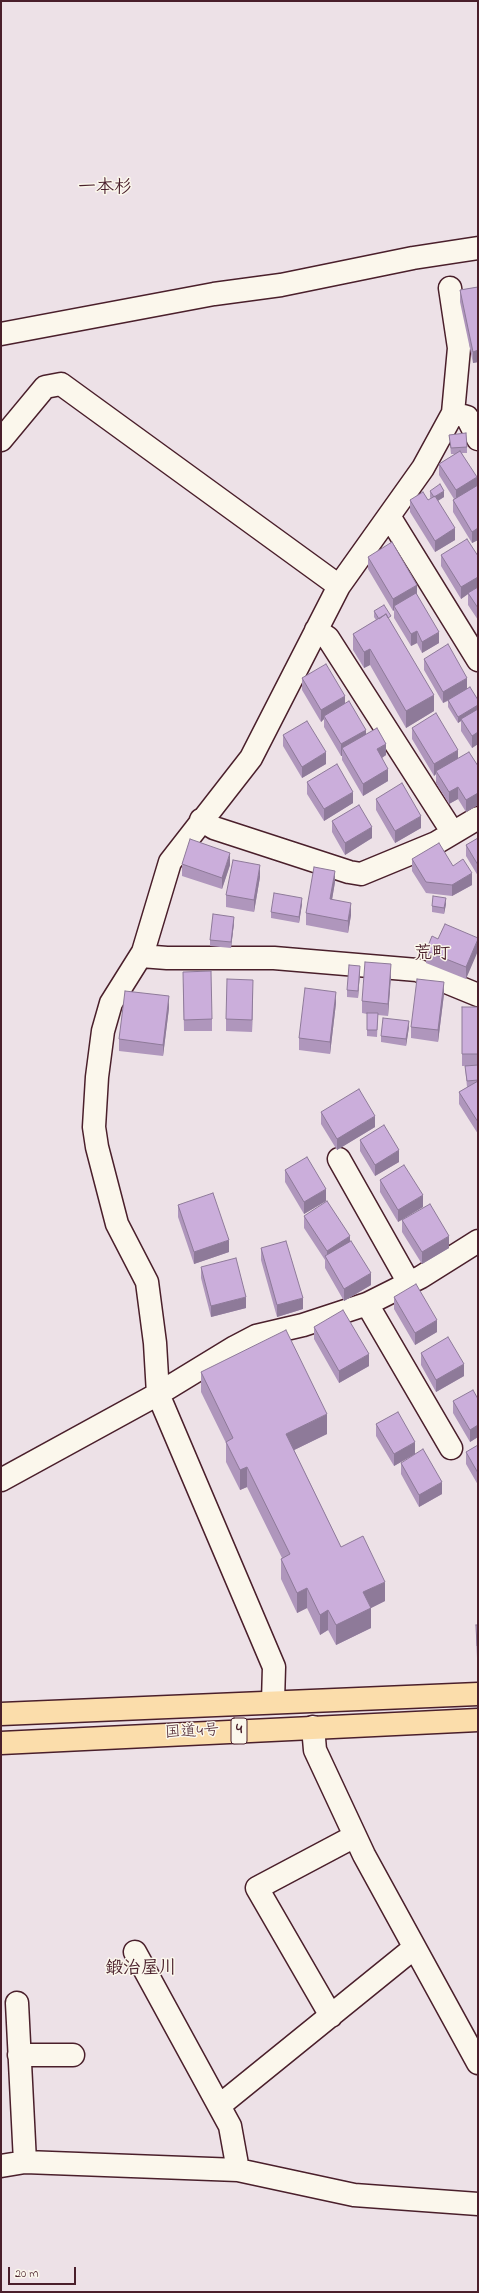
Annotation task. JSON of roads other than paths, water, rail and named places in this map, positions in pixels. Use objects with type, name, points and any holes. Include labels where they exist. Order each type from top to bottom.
[{"type":"highway","name":"国道4号","points":[[1,1714],[273,1701],[478,1694]]},
{"type":"highway","name":"国道4号","points":[[1,1743],[313,1726],[478,1720]]},
{"type":"street","points":[[1,334],[214,294],[281,285],[406,259],[478,248]]},
{"type":"street","points":[[273,1701],[274,1667],[158,1394],[155,1337],[147,1282],[117,1224],[97,1146],[94,1127],[97,1077],[107,1017],[111,1003],[141,956],[170,862],[201,820],[251,758],[340,586],[423,468],[453,413],[459,348],[450,288]]},
{"type":"street","points":[[1,440],[45,387],[61,384],[340,586]]},
{"type":"street","points":[[453,413],[467,417],[478,439]]},
{"type":"street","points":[[389,516],[478,660]]},
{"type":"street","points":[[316,630],[328,638],[453,833]]},
{"type":"street","points":[[201,820],[214,828],[349,872],[361,874],[436,843],[478,818]]},
{"type":"street","points":[[141,956],[167,958],[274,958],[417,970],[478,995]]},
{"type":"street","points":[[339,1159],[409,1283]]},
{"type":"street","points":[[1,1480],[158,1394],[235,1347],[256,1336],[303,1325],[367,1304],[409,1283],[478,1241]]},
{"type":"street","points":[[367,1304],[451,1448]]},
{"type":"street","points":[[313,1726],[315,1750],[355,1836],[414,1948],[478,2063]]},
{"type":"street","points":[[331,2016],[257,1888],[355,1836]]},
{"type":"street","points":[[219,2106],[414,1948]]},
{"type":"street","points":[[135,1952],[230,2126],[238,2170]]},
{"type":"street","points":[[17,2003],[25,2162]]},
{"type":"street","points":[[19,2055],[73,2055]]},
{"type":"street","points":[[1,2166],[25,2162],[238,2170],[354,2195],[478,2204]]},
{"type":"district","name":"一本杉","points":[[105,189]]},
{"type":"district","name":"荒町","points":[[432,955]]},
{"type":"district","name":"鍛治屋川","points":[[141,1970]]}]
